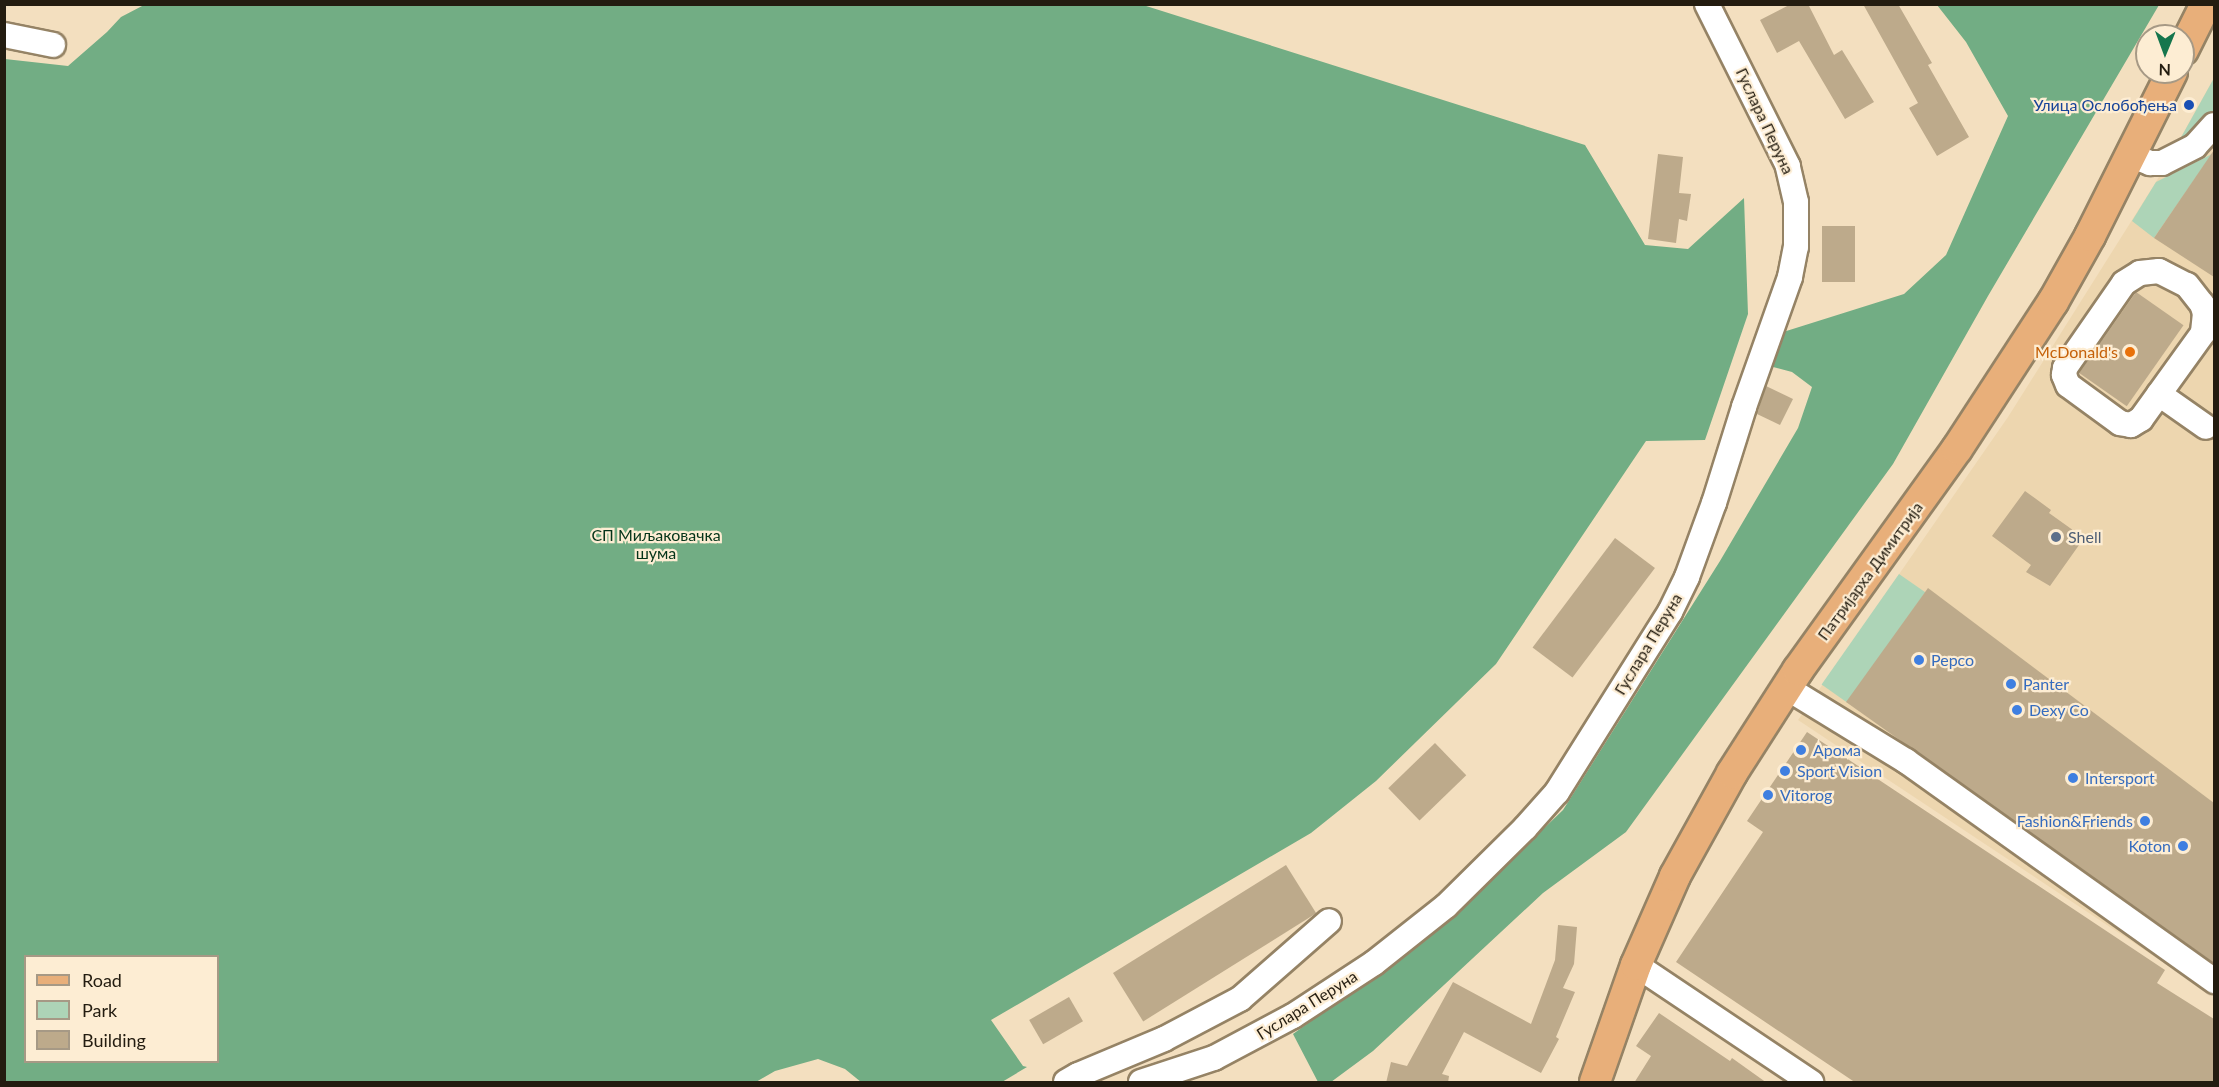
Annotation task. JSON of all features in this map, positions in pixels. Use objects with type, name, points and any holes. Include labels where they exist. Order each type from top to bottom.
[{"type":"main road","points":[[2195,26],[2206,4]]},
{"type":"main road","name":"Патријарха Димитрија","points":[[1595,1083],[1636,965],[1675,876],[1732,773],[1787,688],[1936,481],[2022,351],[2090,236],[2166,84]]},
{"type":"street","name":"Гуслара Перуна","points":[[1141,1083],[1214,1058],[1284,1021],[1374,963],[1446,906],[1525,828],[1557,792],[1670,612],[1687,577],[1711,512],[1744,407],[1790,277],[1796,247],[1797,202],[1788,166],[1707,4]]},
{"type":"street","points":[[4,35],[52,45]]},
{"type":"street","points":[[2130,155],[2150,163],[2162,163],[2194,146],[2214,125]]},
{"type":"street","points":[[2159,271],[2187,285],[2205,313],[2209,337],[2140,419],[2130,425],[2120,423],[2068,385],[2064,375],[2065,368],[2124,283],[2140,273],[2159,271]]},
{"type":"street","points":[[2159,394],[2206,427]]},
{"type":"street","points":[[1787,688],[1906,761],[2214,981]]},
{"type":"street","points":[[1066,1083],[1078,1075],[1164,1039],[1240,999],[1329,921]]},
{"type":"street","points":[[1636,965],[1811,1083]]},
{"type":"shaded area","points":[[2214,78],[2214,996],[1798,720],[2008,417],[2156,182]]},
{"type":"green space","name":"СП Миљаковачка шума","points":[[144,5],[1143,5],[1585,145],[1645,245],[1688,249],[1744,198],[1748,314],[1705,440],[1646,441],[1496,664],[1376,781],[1311,833],[991,1020],[1023,1066],[1027,1067],[1002,1082],[861,1082],[845,1069],[818,1059],[775,1071],[756,1082],[5,1082],[5,59],[68,66],[121,17]]},
{"type":"green space","points":[[1937,5],[2159,5],[2148,24],[2135,24],[2135,46],[1988,296],[1893,464],[1626,832],[1543,893],[1373,1051],[1331,1082],[1318,1082],[1293,1034],[1440,928],[1563,810],[1720,561],[1798,428],[1812,387],[1792,372],[1769,366],[1780,333],[1904,294],[1946,255],[2008,116],[1966,42]]},
{"type":"green space","points":[[2214,78],[2214,114],[2174,150]]},
{"type":"green space","points":[[2212,154],[2154,238],[2132,221],[2156,182]]},
{"type":"green space","points":[[1899,574],[1925,592],[1848,703],[1822,685]]},
{"type":"building","points":[[1791,4],[1808,4],[1834,55],[1842,50],[1874,102],[1845,119],[1799,41],[1777,53],[1760,20]]},
{"type":"building","points":[[1863,4],[1898,4],[1932,63],[1928,65],[1969,137],[1937,156],[1909,108],[1918,103]]},
{"type":"building","points":[[2214,150],[2214,277],[2154,238]]},
{"type":"building","points":[[1658,154],[1683,157],[1679,193],[1691,194],[1687,221],[1679,219],[1676,243],[1648,239]]},
{"type":"building","points":[[1822,226],[1855,226],[1855,282],[1822,282]]},
{"type":"building","points":[[2136,292],[2184,325],[2127,406],[2079,373]]},
{"type":"building","points":[[1766,386],[1793,399],[1780,425],[1757,414]]},
{"type":"building","points":[[2025,491],[2051,510],[2049,513],[2084,538],[2050,586],[2026,572],[2031,565],[1992,536]]},
{"type":"building","points":[[1615,538],[1655,568],[1572,678],[1533,647]]},
{"type":"building","points":[[1928,588],[2214,803],[2214,963],[1846,702]]},
{"type":"building","points":[[1807,732],[2165,970],[2157,983],[2214,1019],[2214,1083],[1856,1083],[1676,962],[1763,832],[1747,821]]},
{"type":"building","points":[[1435,743],[1466,775],[1420,821],[1388,788]]},
{"type":"building","points":[[1286,865],[1316,913],[1143,1021],[1113,973]]},
{"type":"building","points":[[1558,925],[1577,927],[1574,964],[1563,988],[1575,992],[1556,1037],[1559,1039],[1541,1073],[1464,1032],[1442,1074],[1449,1076],[1448,1083],[1386,1083],[1391,1062],[1407,1066],[1453,982],[1531,1024],[1555,960]]},
{"type":"building","points":[[1069,997],[1083,1021],[1043,1044],[1029,1020]]},
{"type":"building","points":[[1659,1013],[1730,1061],[1732,1058],[1767,1083],[1634,1083],[1651,1056],[1636,1046]]},
{"type":"place","name":"Улица Ослобођења","points":[[2189,105]]},
{"type":"place","name":"McDonald's","points":[[2130,352]]},
{"type":"place","name":"Shell","points":[[2056,537]]},
{"type":"place","name":"Pepco","points":[[1919,660]]},
{"type":"place","name":"Panter","points":[[2011,684]]},
{"type":"place","name":"Dexy Co","points":[[2017,710]]},
{"type":"place","name":"Арома","points":[[1801,750]]},
{"type":"place","name":"Sport Vision","points":[[1785,771]]},
{"type":"place","name":"Intersport","points":[[2073,778]]},
{"type":"place","name":"Vitorog","points":[[1768,795]]},
{"type":"place","name":"Fashion&Friends","points":[[2145,821]]},
{"type":"place","name":"Koton","points":[[2183,846]]}]
